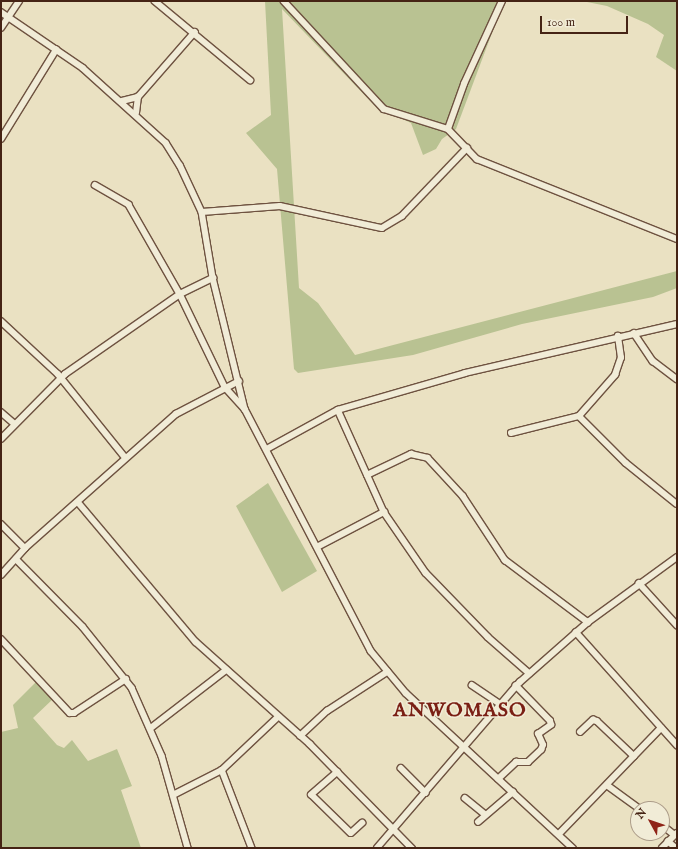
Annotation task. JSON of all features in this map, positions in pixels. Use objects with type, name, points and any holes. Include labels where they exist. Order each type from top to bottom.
[{"type":"street","points":[[1,28],[19,1]]},
{"type":"street","points":[[155,1],[195,32],[250,80]]},
{"type":"street","points":[[284,1],[384,109],[448,129],[477,159],[677,239]]},
{"type":"street","points":[[448,129],[464,84],[502,1]]},
{"type":"street","points":[[1,12],[56,50],[122,101],[166,143],[180,165],[202,212],[213,278],[245,409]]},
{"type":"street","points":[[136,113],[138,97],[195,32]]},
{"type":"street","points":[[1,139],[56,50]]},
{"type":"street","points":[[122,101],[138,97]]},
{"type":"street","points":[[202,212],[280,206],[382,228],[402,216],[467,148]]},
{"type":"street","points":[[95,185],[129,204],[180,294],[225,387],[245,409],[267,449],[371,651],[387,672],[464,748],[573,848]]},
{"type":"street","points":[[1,438],[62,378],[125,329],[180,294],[213,278]]},
{"type":"street","points":[[1,321],[30,345],[62,378],[125,457]]},
{"type":"street","points":[[267,449],[338,410],[465,373],[618,336],[677,324]]},
{"type":"street","points":[[634,333],[653,361],[677,379]]},
{"type":"street","points":[[511,433],[579,416],[615,375],[621,358],[618,336]]},
{"type":"street","points":[[1,575],[25,548],[78,502],[125,457],[176,414],[239,380]]},
{"type":"street","points":[[338,410],[384,512],[426,573],[488,637],[529,673]]},
{"type":"street","points":[[1,412],[16,424]]},
{"type":"street","points":[[579,416],[626,463],[677,504]]},
{"type":"street","points":[[367,475],[411,454],[428,458],[464,496],[505,560],[588,622]]},
{"type":"street","points":[[78,502],[167,612],[226,670],[338,772],[395,828],[412,848]]},
{"type":"street","points":[[317,547],[384,512]]},
{"type":"street","points":[[1,524],[25,548]]},
{"type":"street","points":[[377,848],[426,793],[499,704],[529,673],[588,622],[639,583],[677,557]]},
{"type":"street","points":[[16,559],[79,622],[126,679],[151,728],[175,794],[188,848]]},
{"type":"street","points":[[639,583],[677,624]]},
{"type":"street","points":[[576,632],[677,745]]},
{"type":"street","points":[[1,639],[70,713],[74,713],[126,679]]},
{"type":"street","points":[[151,728],[226,670]]},
{"type":"street","points":[[300,736],[326,711],[387,672]]},
{"type":"street","points":[[472,685],[499,704]]},
{"type":"street","points":[[498,779],[516,762],[528,762],[541,750],[543,745],[538,734],[551,725],[550,721],[516,686]]},
{"type":"street","points":[[175,794],[222,770],[278,717]]},
{"type":"street","points":[[580,732],[593,720],[597,721],[634,756]]},
{"type":"street","points":[[559,834],[661,728]]},
{"type":"street","points":[[401,768],[426,793]]},
{"type":"street","points":[[222,770],[252,848]]},
{"type":"street","points":[[338,772],[312,795],[351,833],[362,823]]},
{"type":"street","points":[[607,785],[630,802]]},
{"type":"street","points":[[478,822],[485,814],[513,792]]},
{"type":"street","points":[[465,798],[485,814]]},
{"type":"street","points":[[662,848],[668,841],[676,848]]},
{"type":"green space","points":[[265,1],[504,1],[456,129],[442,139],[436,149],[423,155],[411,123],[376,107],[282,9],[299,288],[318,303],[355,355],[677,271],[677,288],[653,297],[522,324],[413,355],[298,373],[294,369],[277,169],[246,133],[271,115]]},
{"type":"green space","points":[[582,1],[677,1],[677,71],[656,57],[664,35],[648,24],[607,6]]},
{"type":"green space","points":[[268,483],[317,571],[282,592],[236,506]]},
{"type":"green space","points":[[36,682],[54,698],[33,718],[57,745],[64,748],[72,740],[88,761],[117,749],[132,786],[121,790],[141,848],[1,848],[1,732],[18,728],[13,705]]},
{"type":"district","name":"ANWOMASO","points":[[460,710]]}]
